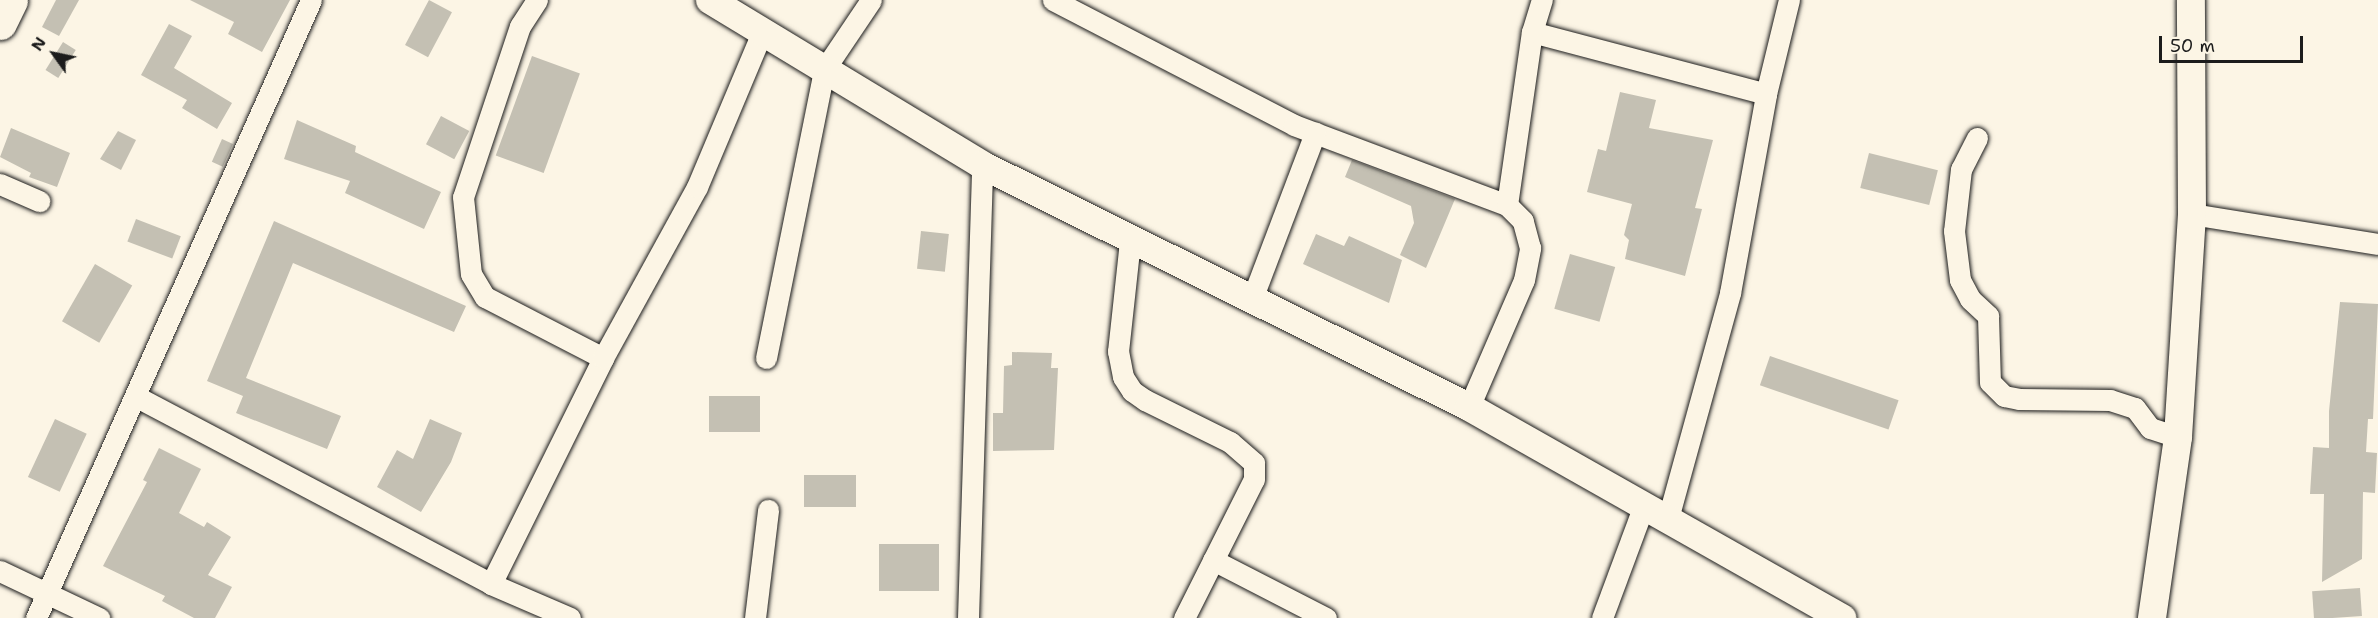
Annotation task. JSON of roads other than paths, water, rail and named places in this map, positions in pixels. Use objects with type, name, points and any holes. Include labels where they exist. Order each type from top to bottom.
[{"type":"highway","points":[[0,23],[11,0]]},
{"type":"street","points":[[36,618],[46,591],[137,397],[311,0]]},
{"type":"street","points":[[537,0],[520,26],[463,197],[471,274],[485,297],[603,358]]},
{"type":"street","points":[[710,0],[982,165],[1130,241],[1469,407],[1667,522],[1842,618]]},
{"type":"street","points":[[766,358],[824,70],[871,0]]},
{"type":"street","points":[[1053,0],[1315,133],[1507,205],[1522,220],[1530,248],[1524,280],[1469,407]]},
{"type":"street","points":[[1667,522],[1730,293],[1766,94],[1788,0]]},
{"type":"street","points":[[2152,618],[2178,437],[2192,214],[2191,0]]},
{"type":"street","points":[[1507,205],[1532,32],[1540,1]]},
{"type":"street","points":[[491,584],[603,358],[697,187],[762,32]]},
{"type":"street","points":[[1532,32],[1766,94]]},
{"type":"street","points":[[1252,299],[1315,133]]},
{"type":"street","points":[[1977,138],[1961,169],[1954,231],[1960,280],[1970,299],[1988,316],[1990,382],[2004,396],[2019,399],[2110,400],[2135,408],[2150,428],[2178,437]]},
{"type":"street","points":[[968,618],[982,165]]},
{"type":"street","points":[[0,184],[39,201]]},
{"type":"street","points":[[2192,214],[2378,244]]},
{"type":"street","points":[[1130,241],[1118,351],[1124,378],[1132,391],[1144,399],[1230,442],[1254,463],[1254,479],[1184,618]]},
{"type":"street","points":[[137,397],[543,613],[570,618]]},
{"type":"street","points":[[1602,618],[1643,508]]},
{"type":"street","points":[[755,618],[768,510]]},
{"type":"street","points":[[1213,560],[1326,618]]},
{"type":"street","points":[[0,571],[99,618]]}]
